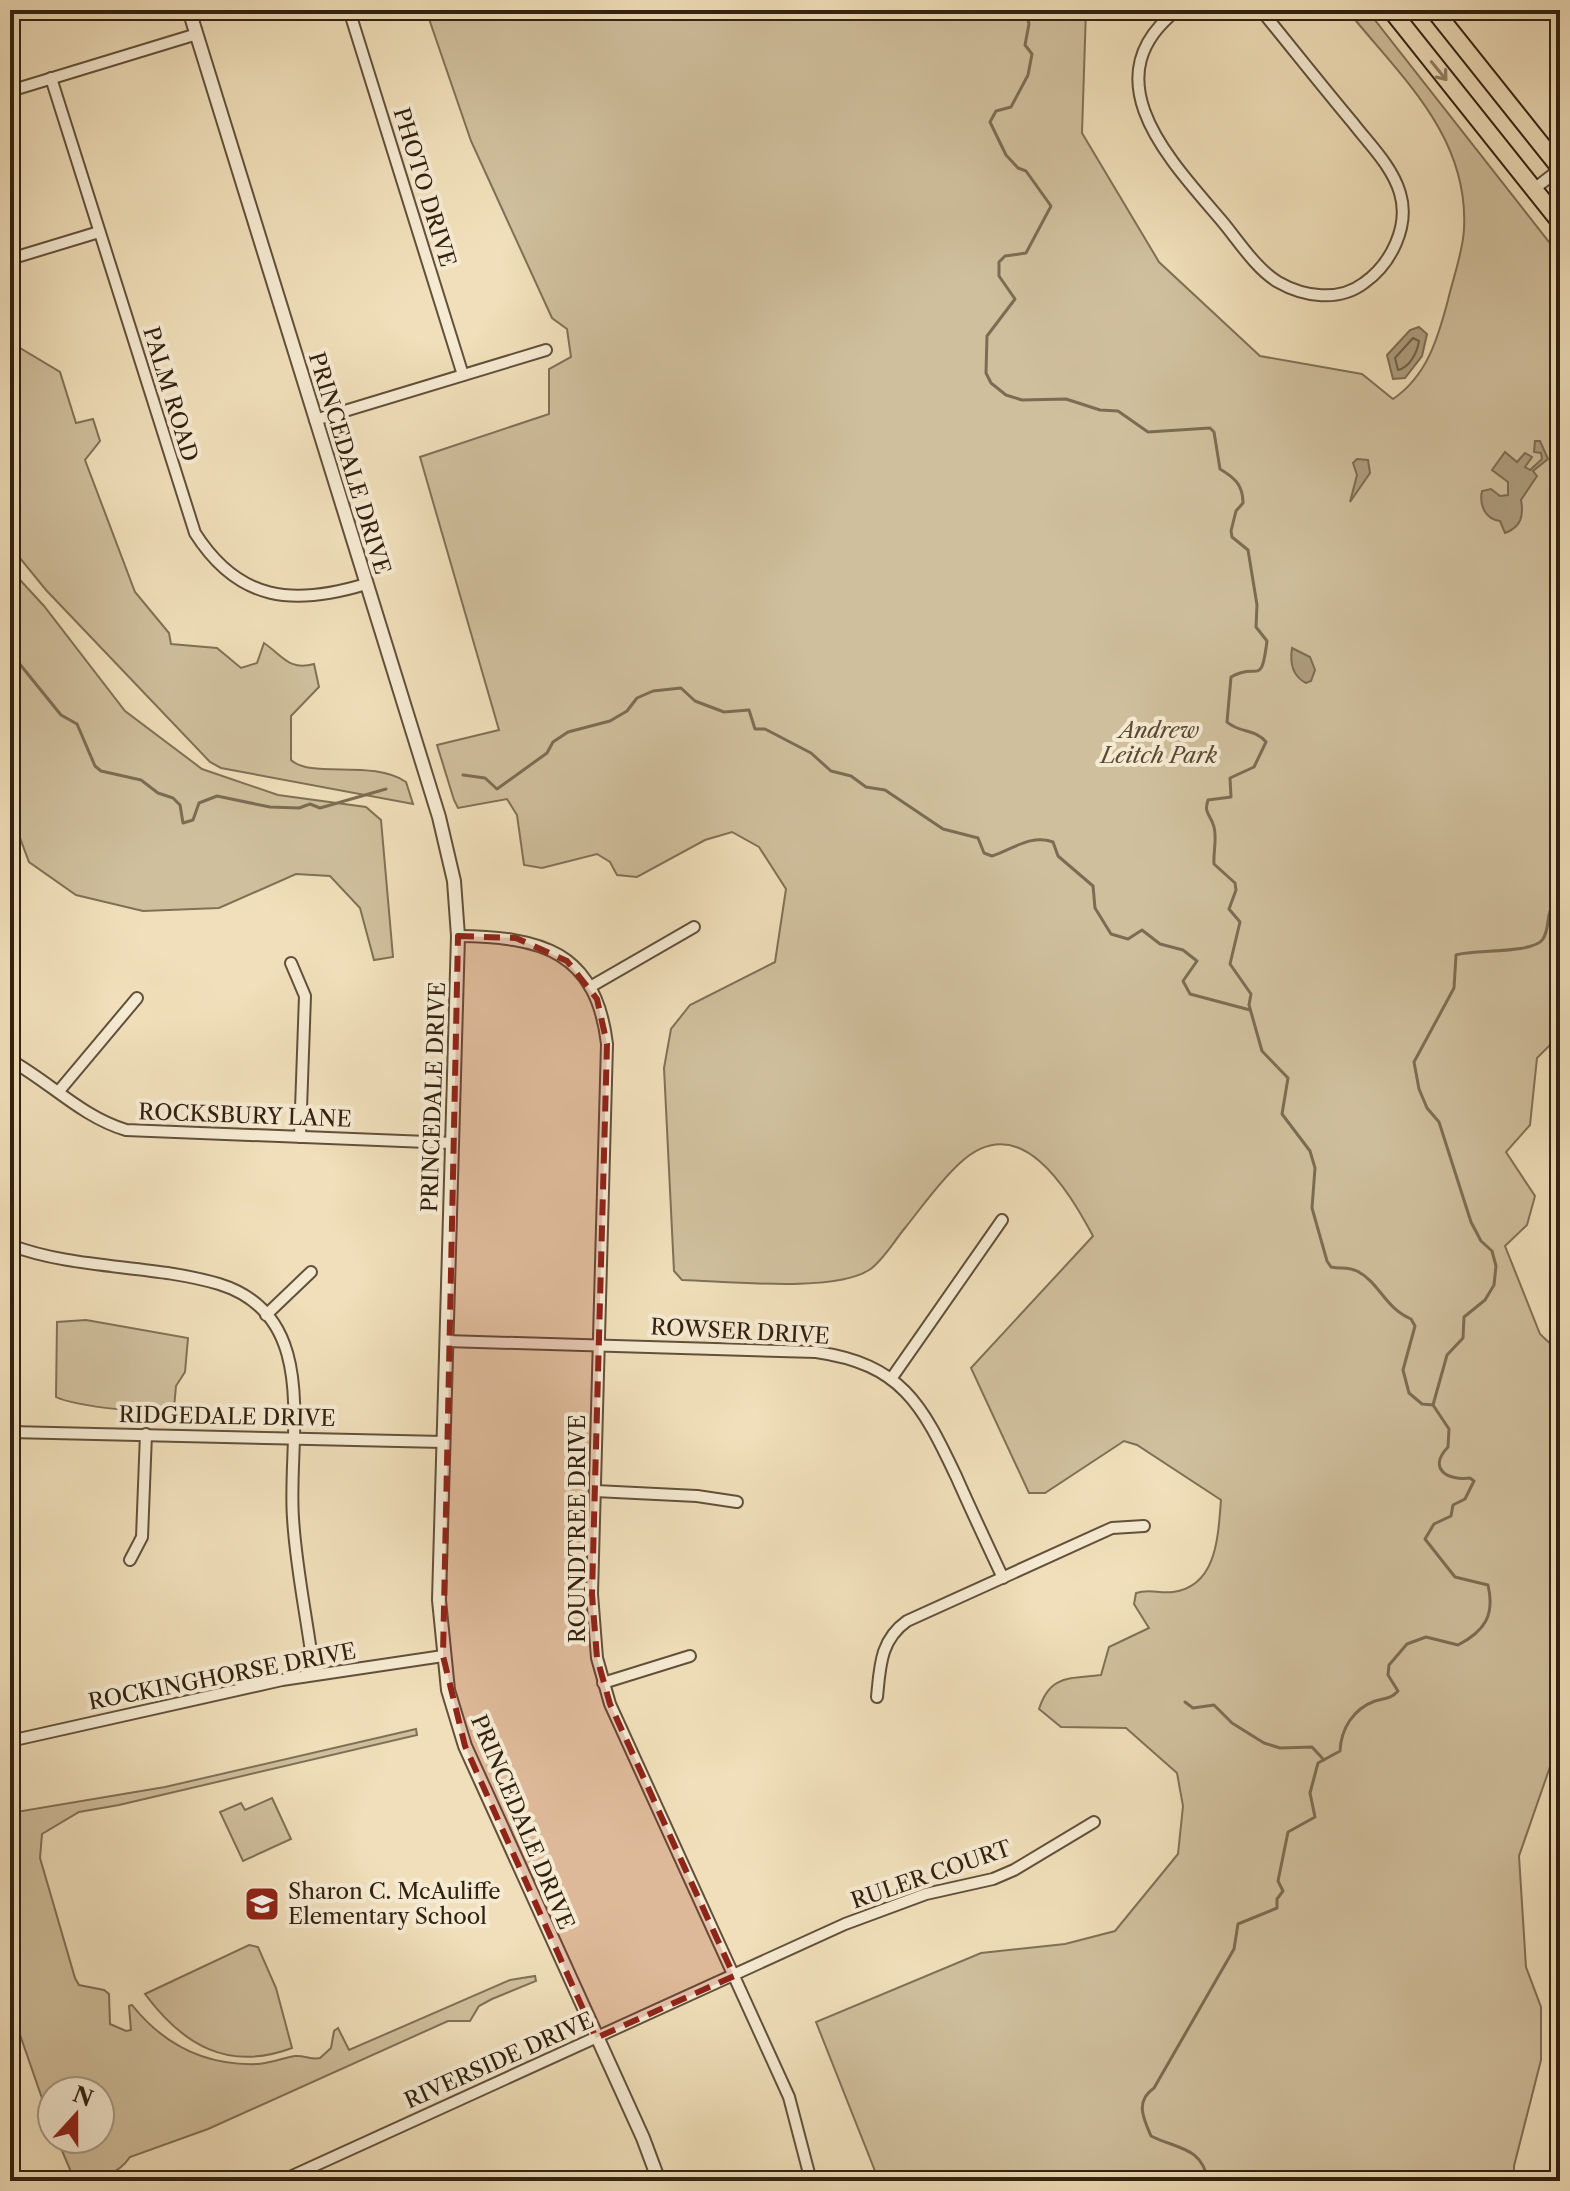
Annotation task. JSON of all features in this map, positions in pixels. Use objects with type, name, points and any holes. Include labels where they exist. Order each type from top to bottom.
[{"type":"main road","points":[[1391,10],[1560,222]]},
{"type":"main road","points":[[1434,10],[1560,169]]},
{"type":"street","name":"PRINCEDALE DRIVE","points":[[189,10],[450,857],[458,936],[439,1600],[443,1656],[465,1746],[643,2138],[659,2181]]},
{"type":"street","name":"PHOTO DRIVE","points":[[349,10],[463,375]]},
{"type":"street","points":[[1177,10],[1152,38],[1142,66],[1142,109],[1161,150],[1276,281],[1319,295],[1348,292],[1367,282],[1389,258],[1402,223],[1401,196],[1386,165],[1261,10]]},
{"type":"street","points":[[10,91],[197,34]]},
{"type":"street","name":"PALM ROAD","points":[[51,78],[188,517],[205,548],[238,579],[284,596],[320,597],[366,584]]},
{"type":"street","points":[[1534,189],[1560,169]]},
{"type":"street","points":[[10,259],[99,232]]},
{"type":"street","points":[[315,420],[546,350]]},
{"type":"street","points":[[590,987],[694,927]]},
{"type":"street","name":"ROUNDTREE DRIVE","points":[[458,936],[507,937],[542,946],[575,968],[590,987],[601,1011],[607,1044],[593,1633],[603,1683],[789,2097],[811,2181]]},
{"type":"street","points":[[291,963],[305,996],[300,1137]]},
{"type":"street","points":[[59,1091],[137,998]]},
{"type":"street","name":"ROCKSBURY LANE","points":[[10,1060],[97,1119],[126,1130],[452,1143]]},
{"type":"street","points":[[891,1379],[1002,1220]]},
{"type":"street","points":[[10,1245],[47,1256],[217,1283],[244,1295],[266,1315],[291,1363],[295,1388],[293,1520],[314,1674]]},
{"type":"street","points":[[266,1315],[311,1272]]},
{"type":"street","name":"ROWSER DRIVE","points":[[446,1341],[816,1352],[854,1359],[891,1379],[916,1401],[930,1421],[1003,1578]]},
{"type":"street","name":"RIDGEDALE DRIVE","points":[[10,1432],[443,1442]]},
{"type":"street","points":[[130,1560],[138,1548],[143,1529],[146,1434]]},
{"type":"street","points":[[595,1491],[697,1496],[737,1502]]},
{"type":"street","points":[[877,1697],[881,1656],[900,1627],[1112,1528],[1144,1526]]},
{"type":"street","name":"ROCKINGHORSE DRIVE","points":[[10,1741],[314,1674],[443,1656]]},
{"type":"street","points":[[603,1683],[690,1656]]},
{"type":"street","name":"RULER COURT","points":[[734,1976],[893,1904],[975,1884],[1014,1870],[1094,1822]]},
{"type":"street","name":"RIVERSIDE DRIVE","points":[[281,2181],[734,1976]]},
{"type":"highlighted area","points":[[458,936],[516,938],[567,961],[597,999],[607,1044],[592,1594],[597,1658],[610,1704],[734,1976],[596,2038],[465,1746],[443,1656]]},
{"type":"green space","name":"Andrew Leitch Park","points":[[426,10],[1086,10],[1082,133],[1159,262],[1260,356],[1362,374],[1393,399],[1423,368],[1440,328],[1462,247],[1463,196],[1455,165],[1428,110],[1347,10],[1367,10],[1560,256],[1560,1035],[1537,1058],[1530,1125],[1506,1152],[1535,1196],[1527,1225],[1505,1246],[1540,1334],[1560,1353],[1560,1758],[1551,1764],[1519,1856],[1526,1967],[1541,2007],[1541,2060],[1514,2166],[1514,2181],[879,2181],[816,2022],[981,1953],[1065,1944],[1115,1931],[1178,1854],[1183,1806],[1177,1773],[1126,1728],[1061,1727],[1039,1709],[1055,1684],[1071,1678],[1101,1675],[1109,1647],[1149,1628],[1134,1604],[1136,1593],[1173,1592],[1188,1588],[1199,1580],[1213,1556],[1221,1500],[1137,1445],[1124,1441],[1045,1493],[1029,1493],[971,1368],[1093,1236],[1056,1178],[1040,1161],[1022,1149],[1003,1144],[982,1148],[960,1163],[938,1186],[879,1262],[853,1277],[806,1284],[751,1283],[682,1280],[674,1271],[664,1068],[671,1029],[690,1005],[775,962],[786,889],[759,847],[732,832],[705,840],[637,877],[617,875],[610,862],[597,854],[542,868],[524,865],[517,815],[507,799],[458,808],[454,800],[437,745],[499,730],[420,457],[549,414],[549,369],[571,357],[567,329],[552,318],[471,141]]},
{"type":"green space","points":[[10,342],[60,372],[76,423],[93,419],[100,441],[85,460],[135,592],[169,633],[171,644],[217,648],[241,668],[257,663],[264,643],[292,664],[314,664],[319,687],[291,716],[291,760],[313,768],[392,775],[406,782],[413,804],[221,768],[210,762],[46,590],[10,546]]},
{"type":"green space","points":[[10,569],[44,606],[125,711],[202,769],[278,795],[366,807],[381,820],[393,957],[374,960],[360,908],[330,876],[296,874],[219,908],[143,911],[76,895],[29,862],[10,811]]},
{"type":"green space","points":[[86,1320],[188,1338],[185,1372],[176,1386],[174,1408],[151,1411],[115,1409],[56,1397],[57,1322]]},
{"type":"green space","points":[[416,1729],[417,1735],[79,1812],[42,1834],[40,1858],[75,1978],[79,1985],[109,1994],[110,2024],[131,2030],[129,2006],[132,2005],[172,2042],[204,2057],[239,2064],[268,2063],[295,2056],[320,2058],[331,2048],[334,2031],[338,2028],[349,2050],[510,1980],[535,1976],[536,1981],[479,2006],[470,2021],[448,2021],[208,2129],[130,2157],[105,2176],[89,2180],[74,2179],[64,2155],[116,2155],[116,2075],[36,2075],[36,2081],[10,2006],[10,1813],[165,1787]]},
{"type":"green space","points":[[272,1798],[291,1839],[243,1861],[220,1812],[241,1803],[245,1810]]},
{"type":"green space","points":[[249,1945],[258,1947],[276,1988],[292,2048],[247,2057],[209,2049],[175,2027],[145,1994]]},
{"type":"water","points":[[1419,327],[1427,334],[1422,356],[1405,378],[1393,379],[1387,355],[1410,330]]},
{"type":"water","points":[[1535,441],[1540,441],[1548,459],[1533,471],[1537,476],[1521,500],[1520,520],[1515,528],[1505,533],[1500,521],[1484,510],[1482,491],[1491,489],[1500,496],[1508,495],[1508,482],[1492,470],[1505,452],[1517,462],[1525,453],[1532,457],[1525,467],[1530,470],[1542,459],[1541,453],[1534,452]]},
{"type":"water","points":[[1357,459],[1368,460],[1370,473],[1350,502],[1357,475],[1353,463]]},
{"type":"water","points":[[1292,648],[1310,657],[1315,670],[1311,681],[1306,683],[1295,672]]},
{"type":"waterway","points":[[1026,10],[1029,24],[1025,45],[1032,54],[1028,75],[1011,107],[996,111],[990,122],[1006,155],[1018,168],[1026,171],[1051,206],[1026,253],[1005,256],[999,262],[999,276],[1015,299],[987,336],[986,373],[991,383],[1006,395],[1022,400],[1066,399],[1100,410],[1118,411],[1148,432],[1210,428],[1214,432],[1220,469],[1240,487],[1243,503],[1236,511],[1232,537],[1248,550],[1257,605],[1256,627],[1267,641],[1260,669],[1231,677],[1227,722],[1266,742],[1254,767],[1230,778],[1231,797],[1208,800],[1207,804],[1215,833],[1214,864],[1235,883],[1236,890],[1229,909],[1240,922],[1230,964],[1251,994],[1249,1005],[1262,1051],[1288,1078],[1282,1114],[1310,1151],[1315,1168],[1312,1208],[1327,1261],[1331,1267],[1354,1270],[1365,1276],[1394,1308],[1411,1319],[1415,1326],[1403,1370],[1409,1393],[1422,1404],[1433,1405],[1449,1429],[1448,1447],[1439,1462],[1443,1472],[1454,1478],[1474,1481],[1465,1499],[1453,1505],[1451,1516],[1434,1524],[1425,1539],[1455,1577],[1488,1585],[1490,1596],[1486,1621],[1467,1640],[1458,1645],[1426,1637],[1407,1644],[1389,1665],[1388,1675],[1398,1691],[1360,1709],[1346,1728],[1340,1751],[1318,1763],[1310,1793],[1315,1817],[1288,1832],[1278,1881],[1283,1891],[1277,1899],[1277,1908],[1238,1924],[1234,1949],[1154,2088],[1144,2098],[1143,2116],[1151,2136],[1194,2155],[1205,2170],[1208,2181]]},
{"type":"waterway","points":[[10,652],[61,715],[77,724],[95,766],[101,771],[141,780],[158,793],[173,798],[180,805],[183,823],[193,820],[199,803],[217,796],[270,807],[299,808],[310,804],[320,808],[386,789]]},
{"type":"waterway","points":[[463,775],[485,778],[497,789],[547,753],[553,742],[568,732],[610,721],[627,711],[637,698],[653,691],[681,688],[695,701],[724,712],[749,710],[755,729],[765,729],[811,753],[831,771],[851,776],[866,787],[885,790],[943,829],[978,838],[984,853],[992,856],[1037,840],[1053,842],[1058,856],[1093,886],[1095,908],[1111,934],[1128,939],[1142,930],[1160,944],[1183,950],[1197,961],[1183,981],[1190,994],[1250,1010]]},
{"type":"waterway","points":[[1433,1405],[1447,1355],[1463,1338],[1464,1317],[1485,1300],[1494,1285],[1496,1266],[1492,1251],[1481,1241],[1471,1222],[1439,1122],[1427,1108],[1419,1089],[1414,1062],[1454,988],[1456,955],[1537,944],[1546,933],[1551,908],[1560,900]]},
{"type":"waterway","points":[[1185,1702],[1193,1708],[1214,1705],[1232,1723],[1264,1743],[1280,1748],[1312,1747],[1324,1760]]},
{"type":"place","name":"Sharon C. McAuliffe Elementary School","points":[[262,1904]]}]
